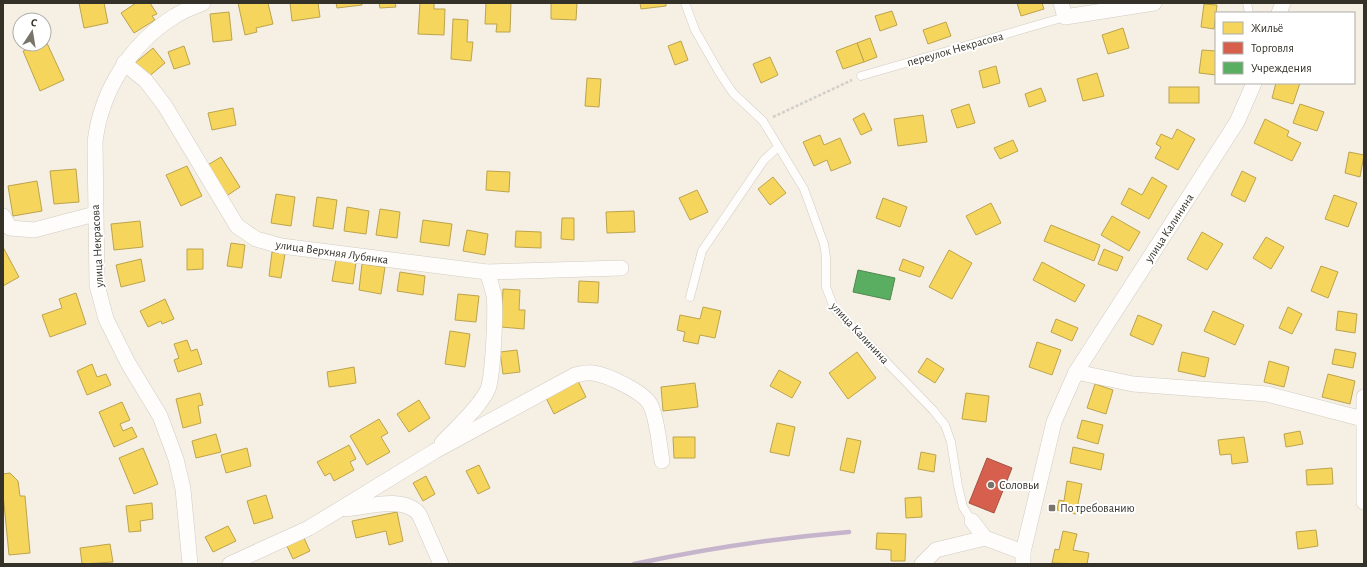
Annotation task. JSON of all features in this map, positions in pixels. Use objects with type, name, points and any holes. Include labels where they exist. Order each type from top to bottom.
[{"type":"street","name":"улица Некрасова","points":[[190,564],[185,503],[176,459],[160,416],[128,362],[106,319],[97,285],[95,142],[97,126],[108,94],[124,63],[149,35],[176,15],[203,3]]},
{"type":"street","name":"переулок Некрасова","points":[[1063,10],[1154,3]]},
{"type":"street","name":"улица Верхняя Лубянка","points":[[124,63],[146,81],[165,106],[237,226],[256,239],[281,246],[487,272],[621,268]]},
{"type":"street","name":"улица Калинина","points":[[972,521],[984,538],[1023,558],[1054,422],[1076,372],[1237,122],[1254,84]]},
{"type":"street","points":[[5,226],[34,230],[95,214]]},
{"type":"street","points":[[435,451],[482,399],[488,389],[494,312],[491,283],[487,272]]},
{"type":"street","points":[[1076,372],[1133,384],[1267,394],[1363,419]]},
{"type":"street","points":[[230,564],[309,528],[342,510],[435,451],[575,375],[593,373],[604,375],[632,390],[648,401],[654,415],[662,462]]},
{"type":"street","points":[[1364,397],[1364,502]]},
{"type":"street","points":[[342,510],[396,503],[408,505],[419,514],[441,564]]},
{"type":"street","points":[[922,564],[936,550],[984,538]]},
{"type":"lane","name":"улица Калинина","points":[[685,3],[695,30],[719,72],[733,93],[763,121],[804,189],[824,244],[826,257],[826,287],[834,308],[933,410],[944,425],[951,442],[958,486],[964,507],[972,521]]},
{"type":"lane","name":"переулок Некрасова","points":[[861,76],[1063,10]]},
{"type":"lane","points":[[690,297],[702,251],[764,160],[778,147]]},
{"type":"path","points":[[763,121],[861,76]]},
{"type":"building: Жильё","points":[[79,3],[104,3],[108,23],[84,28]]},
{"type":"building: Жильё","points":[[136,3],[150,3],[157,14],[152,16],[155,20],[134,33],[121,13]]},
{"type":"building: Жильё","points":[[238,3],[268,3],[273,24],[256,28],[257,32],[245,35]]},
{"type":"building: Жильё","points":[[290,3],[318,3],[320,17],[292,21]]},
{"type":"building: Жильё","points":[[336,3],[362,3],[362,5],[337,8]]},
{"type":"building: Жильё","points":[[379,3],[395,3],[396,7],[380,8]]},
{"type":"building: Жильё","points":[[420,3],[434,3],[434,9],[445,9],[444,35],[418,34]]},
{"type":"building: Жильё","points":[[486,3],[511,3],[510,32],[496,32],[497,24],[485,24]]},
{"type":"building: Жильё","points":[[551,3],[577,3],[576,20],[551,19]]},
{"type":"building: Жильё","points":[[640,3],[666,3],[666,6],[641,9]]},
{"type":"building: Жильё","points":[[1017,3],[1042,3],[1044,9],[1021,16]]},
{"type":"building: Жильё","points":[[1204,4],[1217,5],[1214,29],[1201,27]]},
{"type":"building: Жильё","points":[[892,11],[897,25],[880,31],[875,16]]},
{"type":"building: Жильё","points":[[229,12],[232,40],[213,42],[210,14]]},
{"type":"building: Жильё","points":[[453,19],[468,20],[467,42],[473,42],[471,61],[451,59]]},
{"type":"building: Жильё","points":[[946,22],[951,36],[928,44],[923,30]]},
{"type":"building: Жильё","points":[[1123,28],[1129,48],[1108,54],[1102,35]]},
{"type":"building: Жильё","points":[[870,38],[877,57],[864,62],[857,43]]},
{"type":"building: Жильё","points":[[681,41],[688,60],[675,65],[668,46]]},
{"type":"building: Жильё","points":[[857,43],[864,62],[843,69],[836,51]]},
{"type":"building: Жильё","points":[[184,46],[190,64],[174,69],[168,52]]},
{"type":"building: Жильё","points":[[153,48],[165,63],[147,78],[135,63]]},
{"type":"building: Жильё","points":[[1202,50],[1215,51],[1215,75],[1199,73]]},
{"type":"building: Жильё","points":[[23,52],[51,52],[64,80],[40,91]]},
{"type":"building: Жильё","points":[[770,57],[778,75],[761,83],[753,64]]},
{"type":"building: Жильё","points":[[996,66],[1000,83],[983,88],[979,71]]},
{"type":"building: Жильё","points":[[1097,73],[1104,96],[1083,101],[1077,79]]},
{"type":"building: Жильё","points":[[587,78],[601,79],[599,107],[585,106]]},
{"type":"building: Жильё","points":[[1276,84],[1300,84],[1293,104],[1272,98]]},
{"type":"building: Жильё","points":[[1169,87],[1199,87],[1199,103],[1169,103]]},
{"type":"building: Жильё","points":[[1041,88],[1046,101],[1029,107],[1025,94]]},
{"type":"building: Жильё","points":[[969,104],[975,123],[957,128],[951,110]]},
{"type":"building: Жильё","points":[[1300,104],[1324,112],[1317,131],[1293,123]]},
{"type":"building: Жильё","points":[[233,108],[236,125],[212,130],[208,113]]},
{"type":"building: Жильё","points":[[864,113],[872,130],[861,135],[853,119]]},
{"type":"building: Жильё","points":[[923,115],[927,142],[898,146],[894,119]]},
{"type":"building: Жильё","points":[[1265,119],[1289,131],[1287,136],[1301,143],[1292,161],[1254,143]]},
{"type":"building: Жильё","points":[[1177,129],[1195,139],[1178,170],[1155,158],[1161,147],[1156,144],[1161,134],[1172,139]]},
{"type":"building: Жильё","points":[[820,135],[824,145],[840,138],[851,163],[831,171],[827,160],[814,166],[803,142]]},
{"type":"building: Жильё","points":[[1013,140],[1018,151],[1000,159],[994,148]]},
{"type":"building: Жильё","points":[[1349,152],[1364,155],[1360,177],[1345,173]]},
{"type":"building: Жильё","points":[[221,157],[240,187],[225,197],[206,166]]},
{"type":"building: Жильё","points":[[187,166],[202,196],[181,206],[166,175]]},
{"type":"building: Жильё","points":[[76,169],[79,202],[54,204],[50,171]]},
{"type":"building: Жильё","points":[[487,171],[510,172],[509,192],[486,190]]},
{"type":"building: Жильё","points":[[1242,171],[1256,178],[1245,202],[1231,195]]},
{"type":"building: Жильё","points":[[773,177],[786,193],[770,205],[758,189]]},
{"type":"building: Жильё","points":[[1152,177],[1167,186],[1149,219],[1121,204],[1129,188],[1142,195]]},
{"type":"building: Жильё","points":[[37,181],[42,211],[13,216],[8,186]]},
{"type":"building: Жильё","points":[[697,190],[708,212],[690,220],[679,198]]},
{"type":"building: Жильё","points":[[276,194],[295,197],[291,226],[271,223]]},
{"type":"building: Жильё","points":[[1334,195],[1357,203],[1348,227],[1325,219]]},
{"type":"building: Жильё","points":[[317,197],[337,200],[333,229],[313,226]]},
{"type":"building: Жильё","points":[[883,198],[907,207],[900,227],[876,218]]},
{"type":"building: Жильё","points":[[991,203],[1001,223],[976,235],[966,216]]},
{"type":"building: Жильё","points":[[347,207],[369,211],[366,234],[344,231]]},
{"type":"building: Жильё","points":[[380,209],[400,212],[397,238],[376,235]]},
{"type":"building: Жильё","points":[[634,211],[635,232],[607,233],[606,212]]},
{"type":"building: Жильё","points":[[1112,216],[1140,232],[1129,251],[1101,235]]},
{"type":"building: Жильё","points":[[562,218],[574,218],[574,240],[561,239]]},
{"type":"building: Жильё","points":[[423,220],[452,224],[449,246],[420,242]]},
{"type":"building: Жильё","points":[[140,221],[143,247],[114,250],[111,224]]},
{"type":"building: Жильё","points":[[1051,225],[1100,245],[1094,261],[1044,241]]},
{"type":"building: Жильё","points":[[467,230],[488,234],[485,255],[463,251]]},
{"type":"building: Жильё","points":[[516,231],[541,232],[541,248],[515,247]]},
{"type":"building: Жильё","points":[[1202,232],[1223,244],[1207,270],[1187,259]]},
{"type":"building: Жильё","points":[[1266,237],[1284,247],[1271,269],[1253,258]]},
{"type":"building: Жильё","points":[[231,243],[245,245],[242,268],[227,266]]},
{"type":"building: Жильё","points":[[3,247],[19,277],[3,286]]},
{"type":"building: Жильё","points":[[187,249],[203,249],[203,269],[187,270]]},
{"type":"building: Жильё","points":[[1104,249],[1123,257],[1117,271],[1098,264]]},
{"type":"building: Жильё","points":[[949,250],[972,263],[952,299],[929,287]]},
{"type":"building: Жильё","points":[[272,252],[285,254],[281,278],[269,276]]},
{"type":"building: Жильё","points":[[141,259],[145,281],[121,287],[116,265]]},
{"type":"building: Жильё","points":[[336,259],[356,262],[353,284],[332,281]]},
{"type":"building: Жильё","points":[[903,259],[924,267],[920,277],[899,270]]},
{"type":"building: Жильё","points":[[1042,262],[1085,285],[1075,302],[1033,280]]},
{"type":"building: Жильё","points":[[362,264],[385,267],[381,294],[359,290]]},
{"type":"building: Жильё","points":[[1321,266],[1338,272],[1328,298],[1311,291]]},
{"type":"building: Жильё","points":[[400,272],[425,276],[423,295],[397,291]]},
{"type":"building: Жильё","points":[[579,281],[599,282],[598,303],[578,302]]},
{"type":"building: Жильё","points":[[503,289],[520,290],[519,310],[525,310],[524,329],[501,327]]},
{"type":"building: Жильё","points":[[76,293],[86,324],[50,337],[42,315],[62,308],[59,299]]},
{"type":"building: Жильё","points":[[458,294],[479,296],[476,322],[455,320]]},
{"type":"building: Жильё","points":[[165,299],[174,319],[162,324],[161,321],[148,327],[140,311]]},
{"type":"building: Жильё","points":[[703,307],[721,311],[715,338],[700,335],[698,344],[683,341],[685,332],[677,330],[680,315],[700,319]]},
{"type":"building: Жильё","points":[[1288,307],[1302,314],[1292,334],[1279,328]]},
{"type":"building: Жильё","points":[[1213,311],[1244,325],[1235,345],[1204,331]]},
{"type":"building: Жильё","points":[[1338,311],[1357,314],[1355,333],[1336,330]]},
{"type":"building: Жильё","points":[[1138,315],[1162,325],[1153,345],[1130,335]]},
{"type":"building: Жильё","points":[[1056,319],[1078,328],[1072,341],[1051,332]]},
{"type":"building: Жильё","points":[[450,331],[470,334],[465,367],[445,364]]},
{"type":"building: Жильё","points":[[187,340],[191,351],[197,349],[202,364],[178,372],[174,360],[179,358],[174,344]]},
{"type":"building: Жильё","points":[[1037,342],[1061,350],[1052,375],[1029,367]]},
{"type":"building: Жильё","points":[[1335,349],[1356,353],[1353,368],[1332,364]]},
{"type":"building: Жильё","points":[[517,350],[520,372],[503,374],[500,352]]},
{"type":"building: Жильё","points":[[857,352],[876,378],[848,399],[829,373]]},
{"type":"building: Жильё","points":[[1182,352],[1209,358],[1205,377],[1178,371]]},
{"type":"building: Жильё","points":[[927,358],[944,369],[935,383],[918,372]]},
{"type":"building: Жильё","points":[[1269,361],[1289,367],[1284,387],[1264,382]]},
{"type":"building: Жильё","points":[[92,364],[97,377],[106,374],[111,385],[87,395],[77,371]]},
{"type":"building: Жильё","points":[[354,367],[356,383],[329,387],[327,372]]},
{"type":"building: Жильё","points":[[779,370],[801,382],[792,398],[770,386]]},
{"type":"building: Жильё","points":[[1328,374],[1355,381],[1350,404],[1322,397]]},
{"type":"building: Жильё","points":[[578,381],[586,397],[554,414],[546,398]]},
{"type":"building: Жильё","points":[[695,383],[698,407],[663,411],[661,387]]},
{"type":"building: Жильё","points":[[1095,384],[1113,390],[1106,414],[1087,408]]},
{"type":"building: Жильё","points":[[200,393],[203,405],[198,406],[201,423],[183,428],[176,399]]},
{"type":"building: Жильё","points":[[966,393],[989,396],[986,422],[962,419]]},
{"type":"building: Жильё","points":[[419,400],[430,418],[409,432],[397,414]]},
{"type":"building: Жильё","points":[[122,402],[130,420],[120,424],[123,431],[132,427],[137,437],[114,447],[99,412]]},
{"type":"building: Жильё","points":[[379,419],[388,433],[381,437],[390,452],[367,465],[350,436]]},
{"type":"building: Жильё","points":[[1082,420],[1103,425],[1098,444],[1077,438]]},
{"type":"building: Жильё","points":[[777,423],[795,427],[789,456],[770,452]]},
{"type":"building: Жильё","points":[[1300,431],[1303,444],[1286,447],[1284,434]]},
{"type":"building: Жильё","points":[[216,434],[221,452],[196,458],[192,441]]},
{"type":"building: Жильё","points":[[673,437],[695,437],[695,458],[674,458]]},
{"type":"building: Жильё","points":[[1244,437],[1248,462],[1232,464],[1231,454],[1220,455],[1218,440]]},
{"type":"building: Жильё","points":[[847,438],[861,441],[854,473],[840,470]]},
{"type":"building: Жильё","points":[[349,445],[356,459],[350,462],[354,470],[334,481],[330,473],[325,476],[317,462]]},
{"type":"building: Жильё","points":[[1073,447],[1104,454],[1101,470],[1070,463]]},
{"type":"building: Жильё","points":[[143,448],[158,484],[134,494],[119,458]]},
{"type":"building: Жильё","points":[[247,448],[251,466],[226,473],[221,455]]},
{"type":"building: Жильё","points":[[921,452],[936,455],[934,472],[918,469]]},
{"type":"building: Жильё","points":[[479,465],[490,488],[478,494],[466,471]]},
{"type":"building: Жильё","points":[[1332,468],[1333,484],[1307,485],[1306,470]]},
{"type":"building: Жильё","points":[[10,473],[18,481],[20,496],[25,496],[30,553],[9,555],[3,494],[3,474]]},
{"type":"building: Жильё","points":[[426,476],[435,494],[423,501],[413,483]]},
{"type":"building: Жильё","points":[[1067,481],[1082,484],[1076,514],[1057,510],[1059,500],[1064,501]]},
{"type":"building: Жильё","points":[[266,495],[273,518],[254,524],[247,501]]},
{"type":"building: Жильё","points":[[921,497],[922,517],[906,518],[905,498]]},
{"type":"building: Жильё","points":[[152,503],[153,519],[140,521],[141,531],[129,532],[126,506]]},
{"type":"building: Жильё","points":[[397,512],[403,541],[389,545],[386,531],[356,538],[352,521]]},
{"type":"building: Жильё","points":[[228,526],[236,541],[213,552],[205,537]]},
{"type":"building: Жильё","points":[[1316,530],[1318,546],[1298,549],[1296,532]]},
{"type":"building: Жильё","points":[[1063,531],[1077,534],[1073,550],[1089,553],[1087,564],[1052,563],[1055,549],[1059,550]]},
{"type":"building: Жильё","points":[[877,533],[906,534],[905,561],[891,561],[891,550],[876,549]]},
{"type":"building: Жильё","points":[[303,536],[310,551],[293,559],[286,544]]},
{"type":"building: Жильё","points":[[110,544],[113,562],[82,564],[80,548]]},
{"type":"building: Торговля","name":"Соловьи","points":[[987,458],[1012,468],[994,513],[969,503]]},
{"type":"building: Учреждения","points":[[858,270],[895,278],[890,300],[853,292]]},
{"type":"waterway","points":[[634,564],[741,545],[795,537],[849,532]]},
{"type":"place","name":"Соловьи","points":[[991,485]]},
{"type":"place","name":"По требованию","points":[[1052,508]]}]
